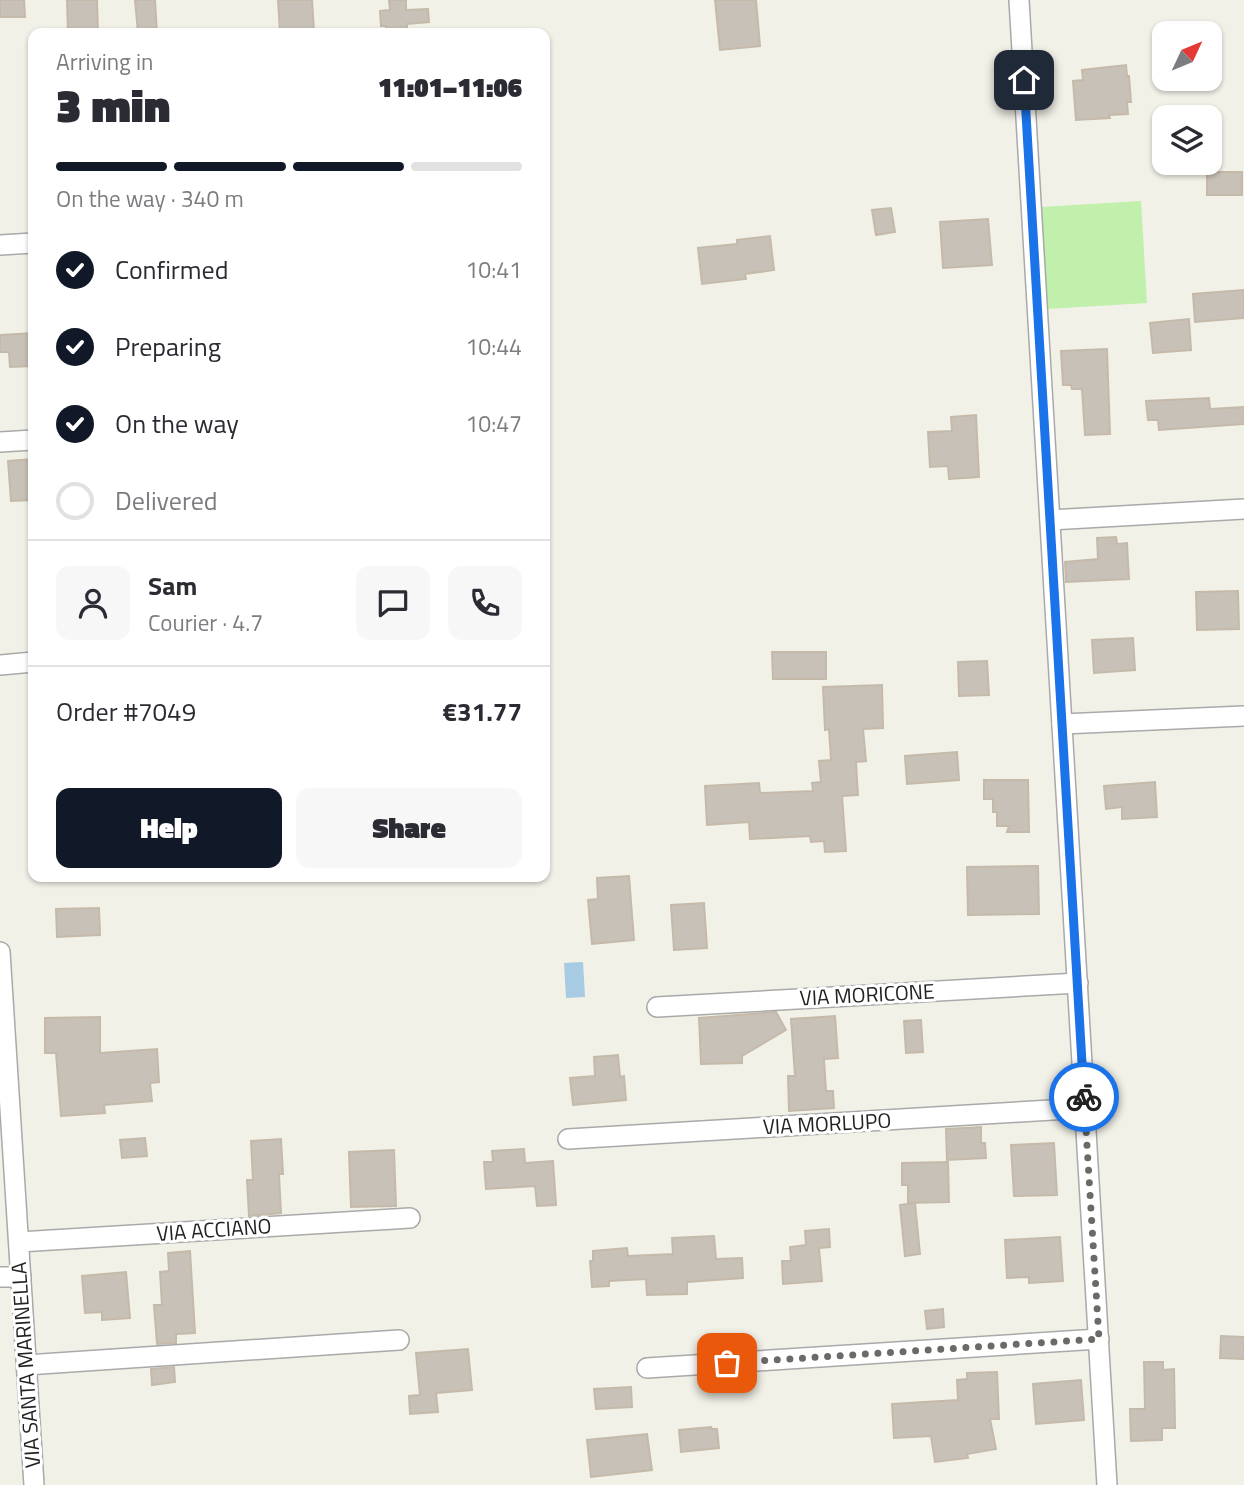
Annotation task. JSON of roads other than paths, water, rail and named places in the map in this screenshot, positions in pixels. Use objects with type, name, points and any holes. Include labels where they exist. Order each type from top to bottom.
[{"type":"street","points":[[1019,0],[1107,1485]]},
{"type":"street","points":[[0,245],[28,243]]},
{"type":"street","points":[[0,442],[28,440]]},
{"type":"street","points":[[1050,520],[1244,509]]},
{"type":"street","points":[[0,665],[28,662]]},
{"type":"street","points":[[1062,724],[1244,716]]},
{"type":"street","name":"VIA SANTA MARINELLA","points":[[0,952],[34,1485]]},
{"type":"street","name":"VIA MORICONE","points":[[657,1007],[1078,983]]},
{"type":"street","name":"VIA MORLUPO","points":[[568,1139],[1085,1108]]},
{"type":"street","name":"VIA ACCIANO","points":[[19,1242],[410,1217]]},
{"type":"street","points":[[0,1277],[21,1277]]},
{"type":"street","points":[[647,1368],[1099,1339]]},
{"type":"street","points":[[26,1365],[399,1340]]},
{"type":"water","points":[[583,962],[585,997],[566,998],[564,963]]}]
